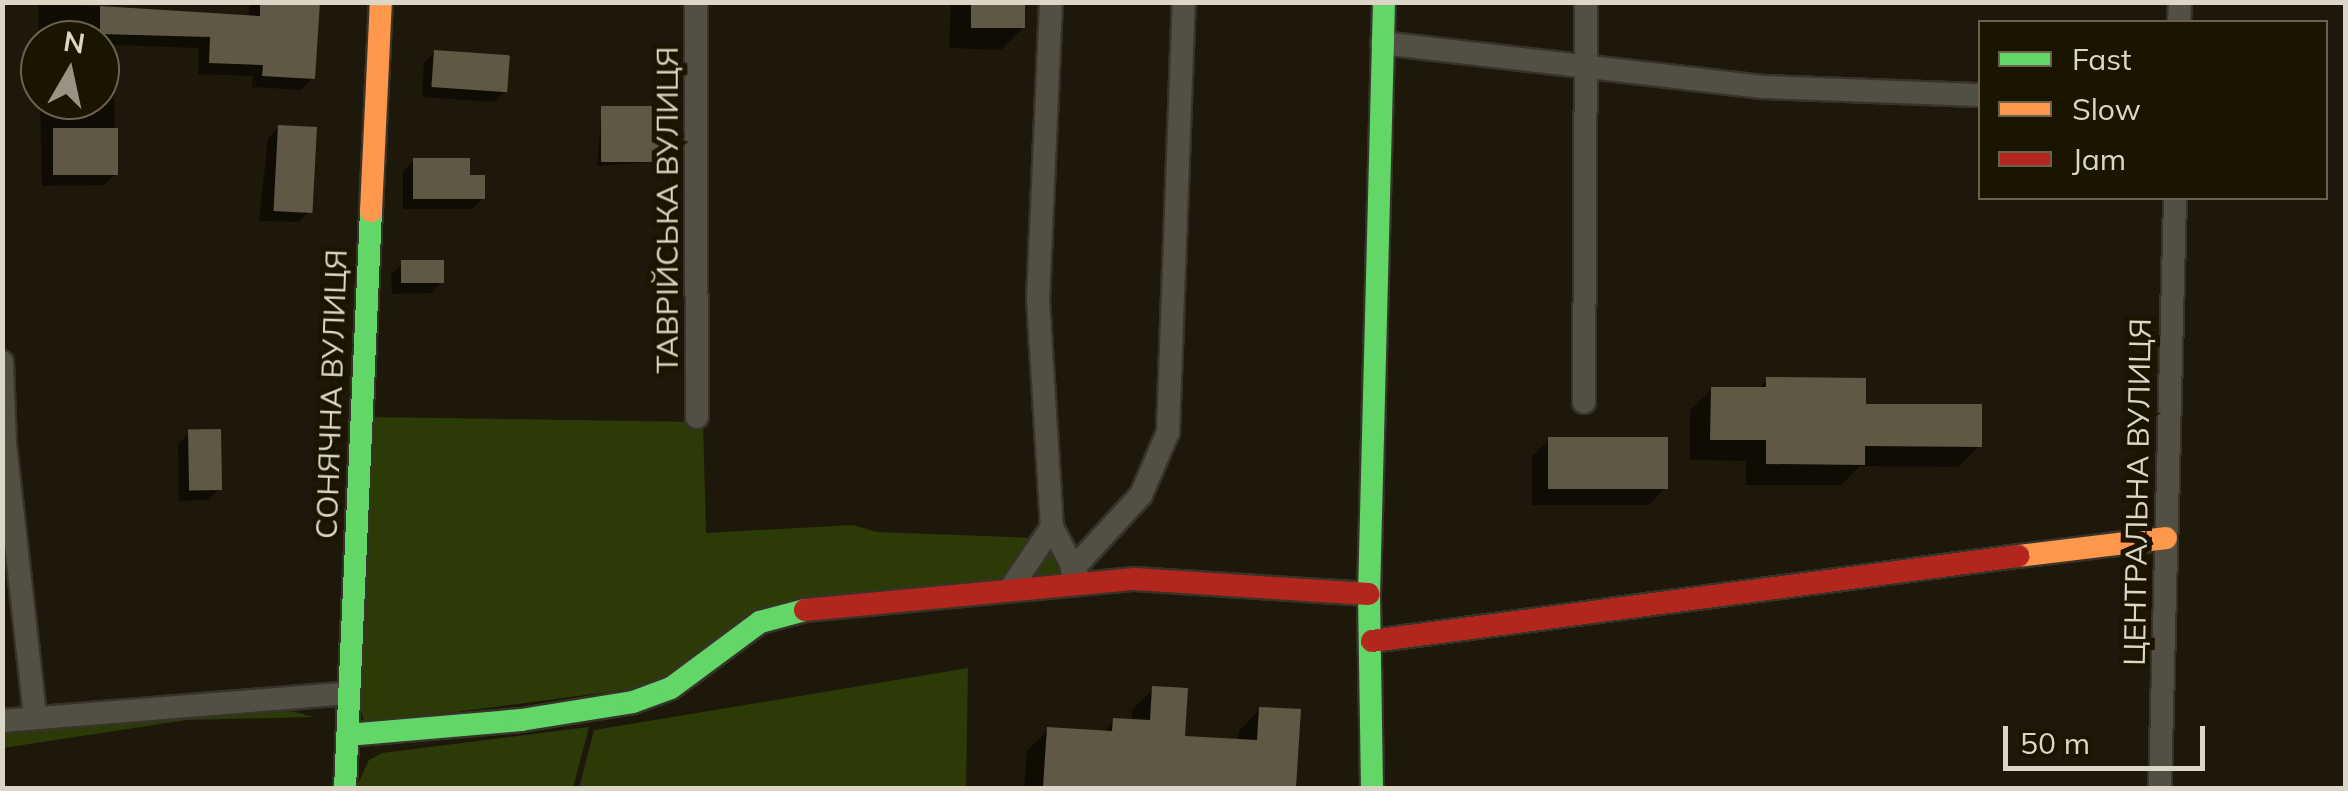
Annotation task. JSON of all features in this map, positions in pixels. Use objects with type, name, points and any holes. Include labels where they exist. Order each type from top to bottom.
[{"type":"street","name":"СОНЯЧНА ВУЛИЦЯ","points":[[345,788],[381,2]]},
{"type":"street","name":"ТАВРІЙСЬКА ВУЛИЦЯ","points":[[696,2],[697,417]]},
{"type":"street","points":[[1051,2],[1038,299],[1052,527],[1077,577]]},
{"type":"street","points":[[1077,577],[1141,495],[1168,432],[1184,2]]},
{"type":"street","points":[[1372,788],[1369,594],[1384,2]]},
{"type":"street","points":[[1584,402],[1586,2]]},
{"type":"street","points":[[1382,43],[1584,62],[1762,87],[1978,95]]},
{"type":"street","name":"ЦЕНТРАЛЬНА ВУЛИЦЯ","points":[[2160,788],[2175,200]]},
{"type":"street","points":[[2,362],[4,444],[34,714]]},
{"type":"street","points":[[1010,588],[1052,527]]},
{"type":"street","points":[[1372,641],[1692,594],[2166,538]]},
{"type":"street","points":[[347,735],[521,720],[633,702],[672,688],[760,622],[788,611],[1010,588],[1077,577],[1369,594]]},
{"type":"street","points":[[2,721],[34,714],[349,693]]},
{"type":"green space","points":[[369,417],[703,422],[706,533],[853,525],[877,532],[1062,539],[1069,574],[783,609],[670,684],[365,724],[359,705]]},
{"type":"green space","points":[[968,668],[966,788],[579,788],[594,730]]},
{"type":"green space","points":[[283,709],[314,717],[187,720],[3,748],[2,727]]},
{"type":"green space","points":[[589,727],[573,788],[356,788],[369,760],[382,753]]},
{"type":"building","points":[[260,2],[320,2],[315,79],[262,76],[263,65],[209,63],[210,37],[120,35],[120,20],[100,20],[100,6],[260,16]]},
{"type":"building","points":[[971,2],[1025,2],[1025,28],[971,28]]},
{"type":"building","points":[[434,50],[510,55],[507,92],[431,87]]},
{"type":"building","points":[[601,106],[666,106],[666,162],[601,162]]},
{"type":"building","points":[[278,125],[317,127],[312,213],[273,211]]},
{"type":"building","points":[[53,128],[118,128],[118,175],[53,175]]},
{"type":"building","points":[[413,158],[470,158],[470,175],[485,175],[485,199],[413,199]]},
{"type":"building","points":[[401,260],[444,260],[444,283],[401,283]]},
{"type":"building","points":[[1766,377],[1866,378],[1866,404],[1982,404],[1982,447],[1865,446],[1865,465],[1766,464],[1766,440],[1710,440],[1711,387],[1766,387]]},
{"type":"building","points":[[221,429],[222,490],[189,491],[188,430]]},
{"type":"building","points":[[1548,437],[1668,437],[1668,489],[1548,489]]},
{"type":"building","points":[[1152,686],[1188,688],[1185,736],[1257,740],[1259,707],[1301,709],[1296,788],[1043,787],[1047,727],[1112,731],[1113,718],[1150,720]]},
{"type":"traffic: fast","points":[[1372,788],[1369,594],[1384,2]]},
{"type":"traffic: fast","points":[[345,788],[371,211]]},
{"type":"traffic: fast","points":[[347,735],[521,720],[633,702],[671,688],[760,622],[805,610]]},
{"type":"traffic: slow","points":[[371,211],[381,2]]},
{"type":"traffic: slow","points":[[2018,556],[2166,538]]},
{"type":"traffic: jam","points":[[1372,641],[2018,556]]},
{"type":"traffic: jam","points":[[805,610],[1135,579],[1369,594]]}]
